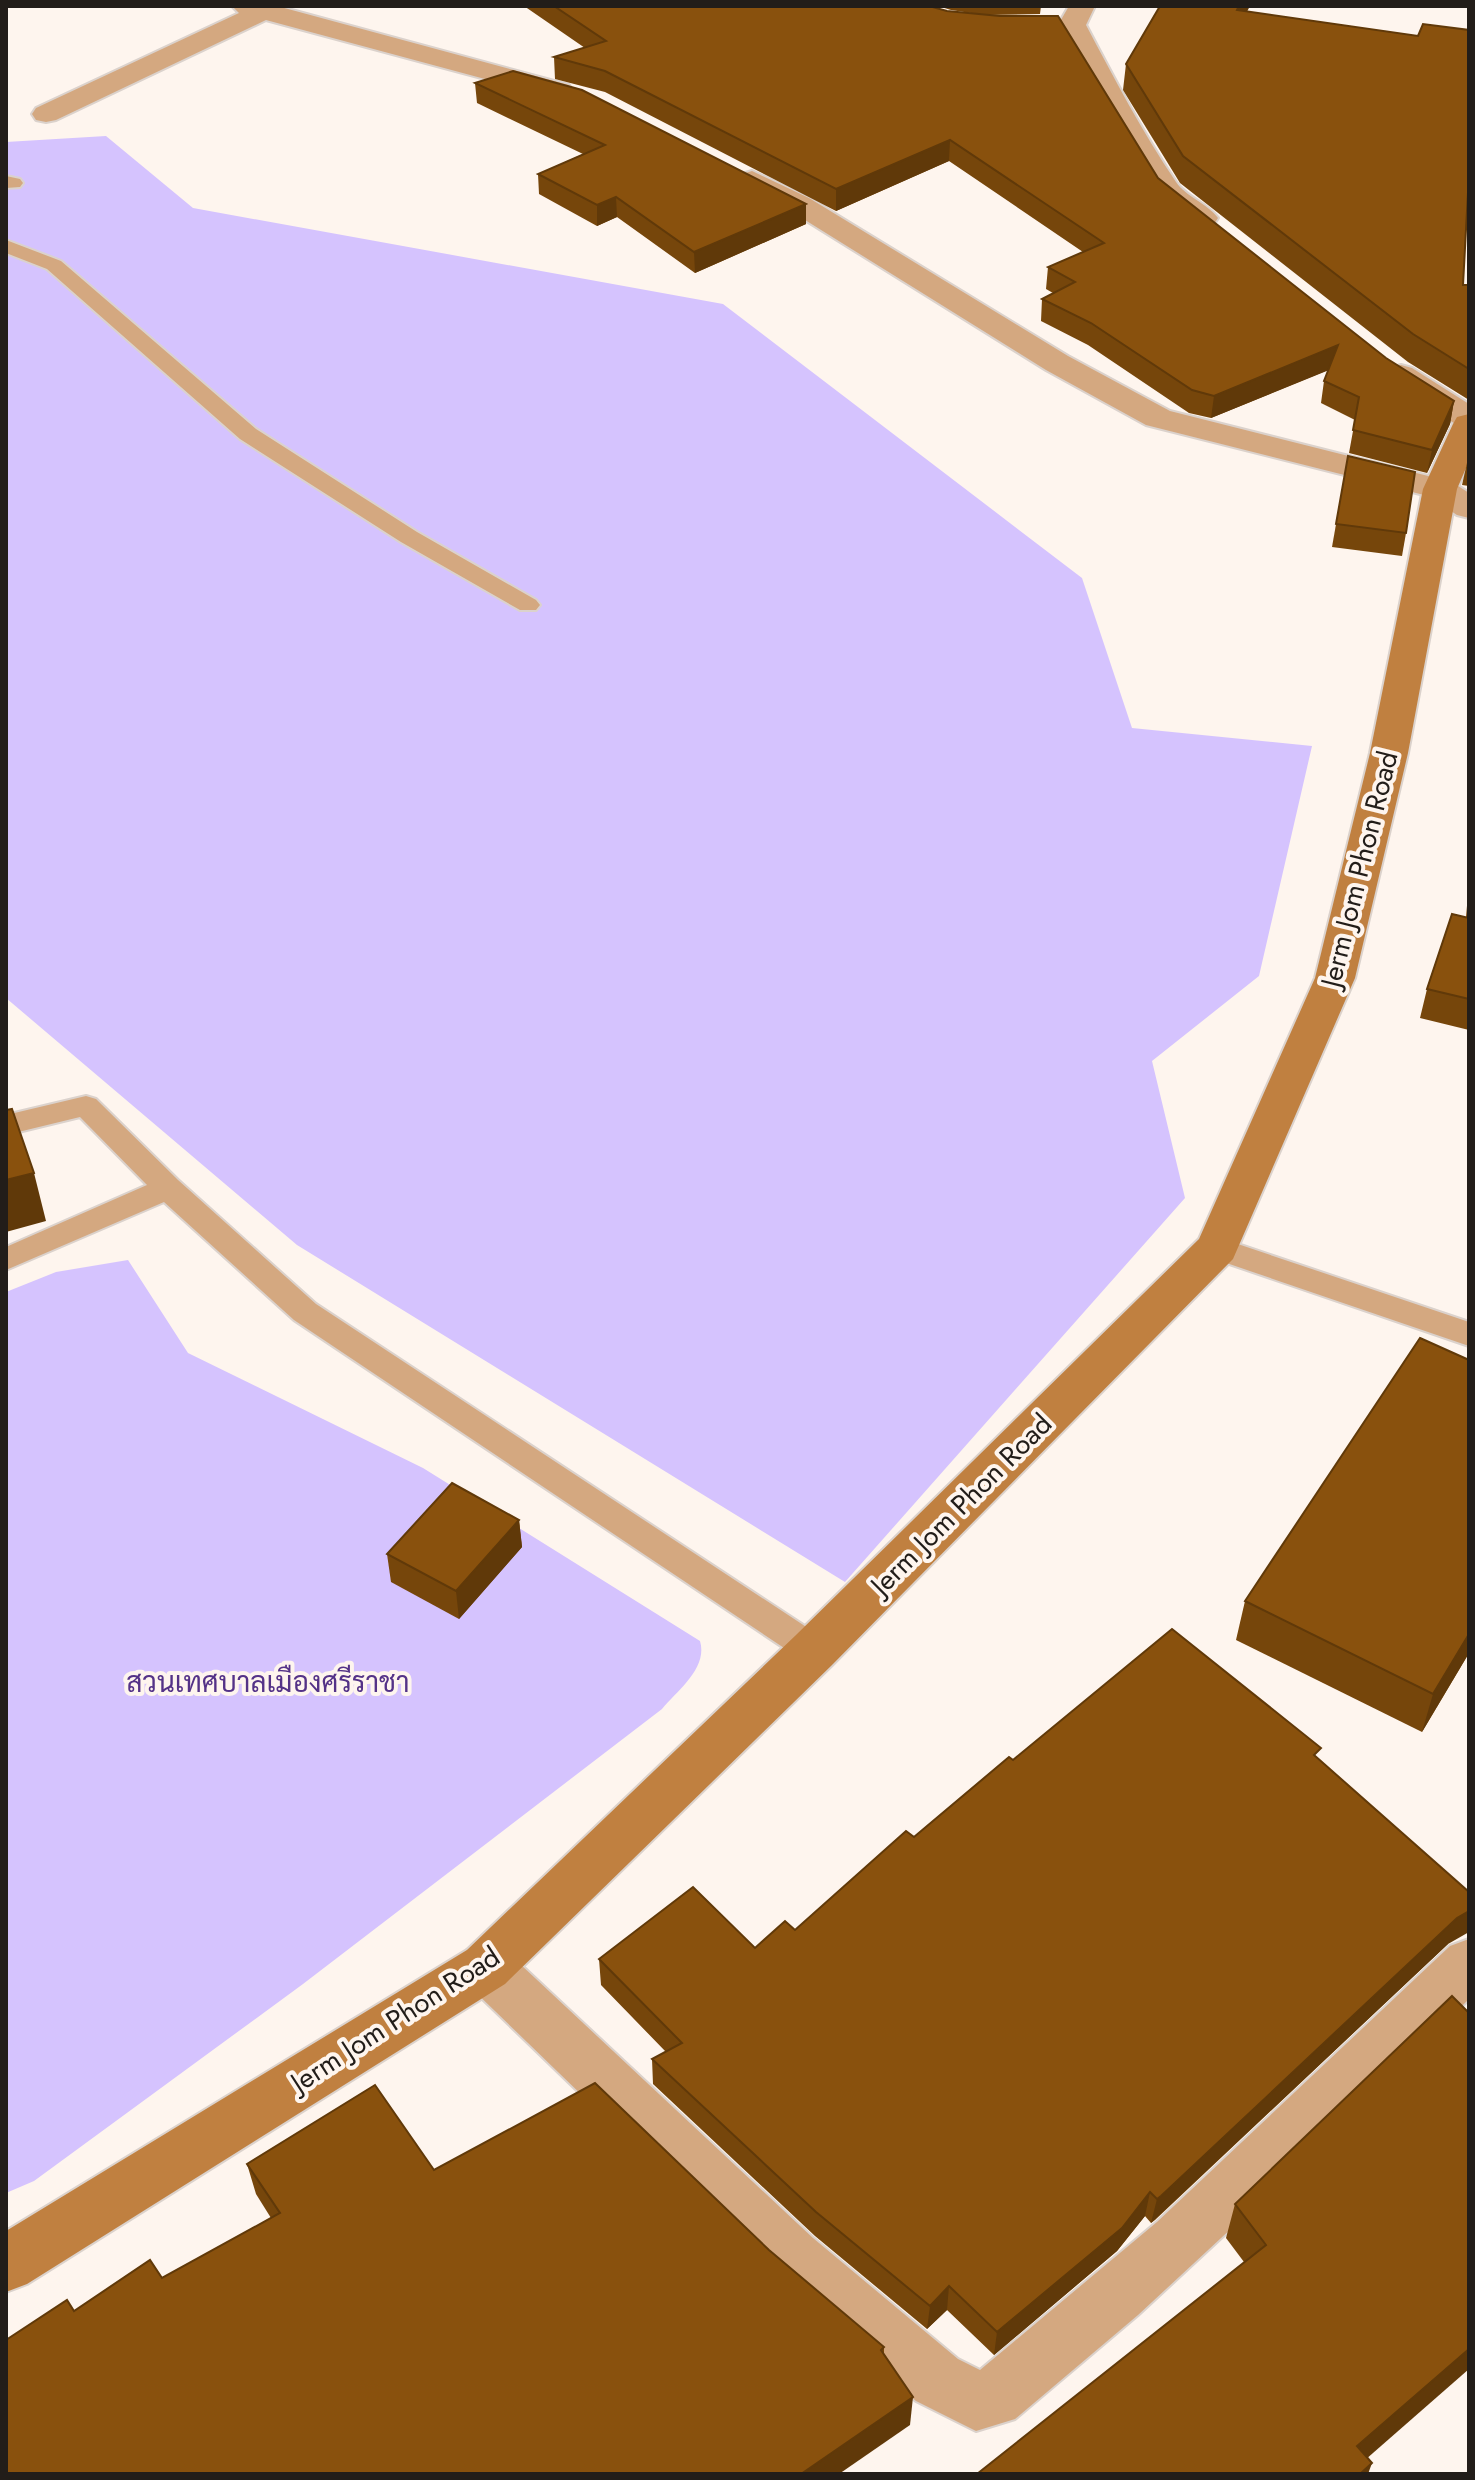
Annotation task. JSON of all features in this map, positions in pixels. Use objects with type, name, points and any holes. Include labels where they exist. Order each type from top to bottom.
[{"type":"main road","name":"Jerm Jom Phon Road","points":[[6,2264],[486,1967],[814,1650],[1217,1248],[1335,978],[1454,499],[1469,421]]},
{"type":"street","points":[[46,114],[256,8],[594,101]]},
{"type":"street","points":[[1041,27],[1077,15],[1109,96],[1167,191],[1230,239]]},
{"type":"street","points":[[731,169],[799,204],[1057,363],[1158,418],[1454,499]]},
{"type":"street","points":[[1384,362],[1469,421]]},
{"type":"street","points":[[486,1967],[792,2258],[937,2380],[976,2401],[994,2398],[1095,2317],[1332,2098],[1469,1963]]},
{"type":"lane","points":[[6,246],[54,265],[248,434],[409,537],[528,605]]},
{"type":"lane","points":[[6,1125],[86,1106],[168,1188],[305,1312],[814,1650]]},
{"type":"lane","points":[[6,1259],[168,1188]]},
{"type":"lane","points":[[1217,1248],[1469,1334]]},
{"type":"green space","points":[[106,136],[193,208],[723,304],[1082,578],[1132,728],[1312,746],[1259,976],[1152,1061],[1185,1198],[845,1582],[297,1245],[6,998],[6,142]]},
{"type":"green space","name":"สวนเทศบาลเมืองศรีราชา","points":[[128,1260],[188,1353],[423,1468],[700,1641],[700,1660],[690,1678],[662,1709],[303,1984],[34,2181],[6,2193],[6,1292],[56,1272]]},
{"type":"building","points":[[554,6],[929,6],[947,11],[1000,16],[1058,16],[1158,178],[1386,358],[1454,401],[1432,450],[1353,430],[1359,397],[1324,381],[1338,345],[1214,396],[1192,390],[1091,323],[1042,299],[1075,282],[1048,267],[1104,243],[950,140],[836,189],[605,71],[554,57],[606,41]]},
{"type":"building","points":[[1160,6],[1239,6],[1237,10],[1418,36],[1423,24],[1469,30],[1469,174],[1463,285],[1469,285],[1469,369],[1413,334],[1183,156],[1126,64]]},
{"type":"building","points":[[513,71],[582,90],[806,204],[694,252],[616,197],[597,205],[538,174],[605,145],[475,83]]},
{"type":"building","points":[[1348,456],[1415,472],[1406,533],[1336,524]]},
{"type":"building","points":[[1452,914],[1469,918],[1469,999],[1427,989]]},
{"type":"building","points":[[12,1109],[34,1173],[6,1180],[6,1110]]},
{"type":"building","points":[[1420,1338],[1469,1360],[1469,1634],[1433,1694],[1245,1601]]},
{"type":"building","points":[[452,1483],[519,1520],[456,1591],[387,1554]]},
{"type":"building","points":[[1172,1629],[1321,1748],[1314,1755],[1469,1892],[1469,1911],[1457,1918],[1161,2196],[1157,2199],[1150,2192],[1122,2228],[997,2332],[949,2286],[930,2306],[816,2212],[652,2059],[682,2043],[599,1959],[693,1887],[755,1948],[785,1921],[795,1930],[906,1831],[914,1837],[1009,1757],[1013,1760]]},
{"type":"building","points":[[1452,1996],[1469,2013],[1469,2349],[1357,2446],[1372,2463],[1360,2474],[977,2474],[1266,2245],[1235,2204]]},
{"type":"building","points":[[595,2083],[769,2250],[884,2347],[881,2350],[913,2397],[801,2474],[6,2474],[6,2340],[67,2300],[74,2311],[150,2260],[162,2278],[280,2213],[247,2164],[375,2085],[434,2170]]}]
